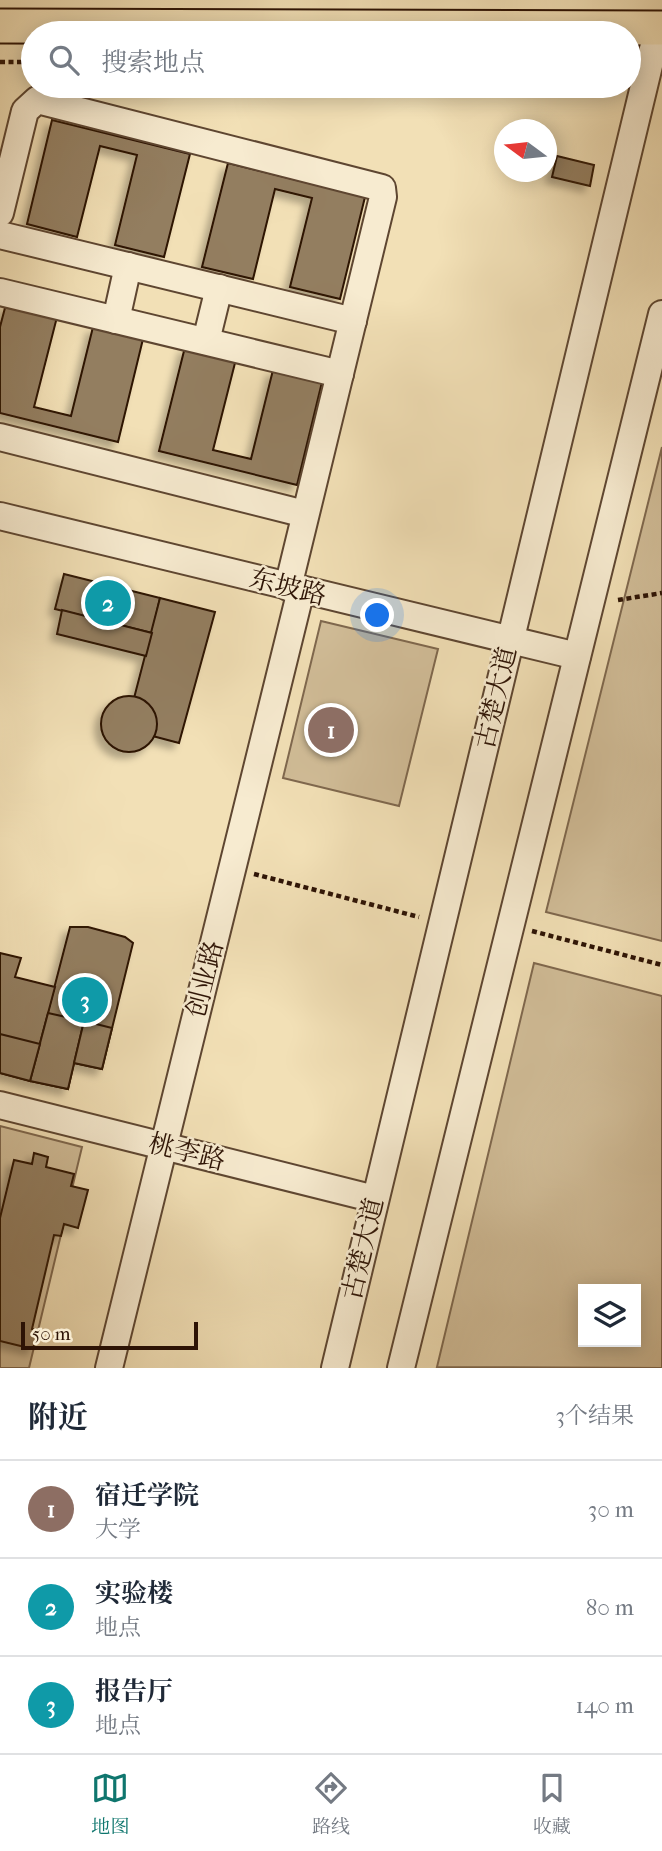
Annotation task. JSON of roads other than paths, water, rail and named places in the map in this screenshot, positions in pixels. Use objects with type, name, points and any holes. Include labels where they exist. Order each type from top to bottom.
[{"type":"main road","points":[[0,26],[21,26]]},
{"type":"main road","points":[[641,28],[660,28]]},
{"type":"lane","name":"古楚大道","points":[[335,1368],[509,640],[660,28]]},
{"type":"lane","name":"创业路","points":[[0,213],[25,111],[37,100],[375,184],[382,188],[383,197],[306,514],[294,588],[233,868],[109,1368]]},
{"type":"lane","points":[[0,235],[353,321]]},
{"type":"lane","points":[[116,320],[128,266]]},
{"type":"lane","points":[[206,341],[219,288]]},
{"type":"lane","points":[[0,292],[340,374]]},
{"type":"lane","points":[[401,1368],[577,656],[657,353],[662,314]]},
{"type":"lane","points":[[0,437],[306,514]]},
{"type":"lane","name":"东坡路","points":[[0,516],[577,656]]},
{"type":"lane","name":"桃李路","points":[[0,1105],[375,1199]]},
{"type":"place","name":"实验楼","points":[[108,603]]},
{"type":"place","name":"宿迁学院","points":[[331,730]]},
{"type":"place","name":"报告厅","points":[[85,1000]]}]
